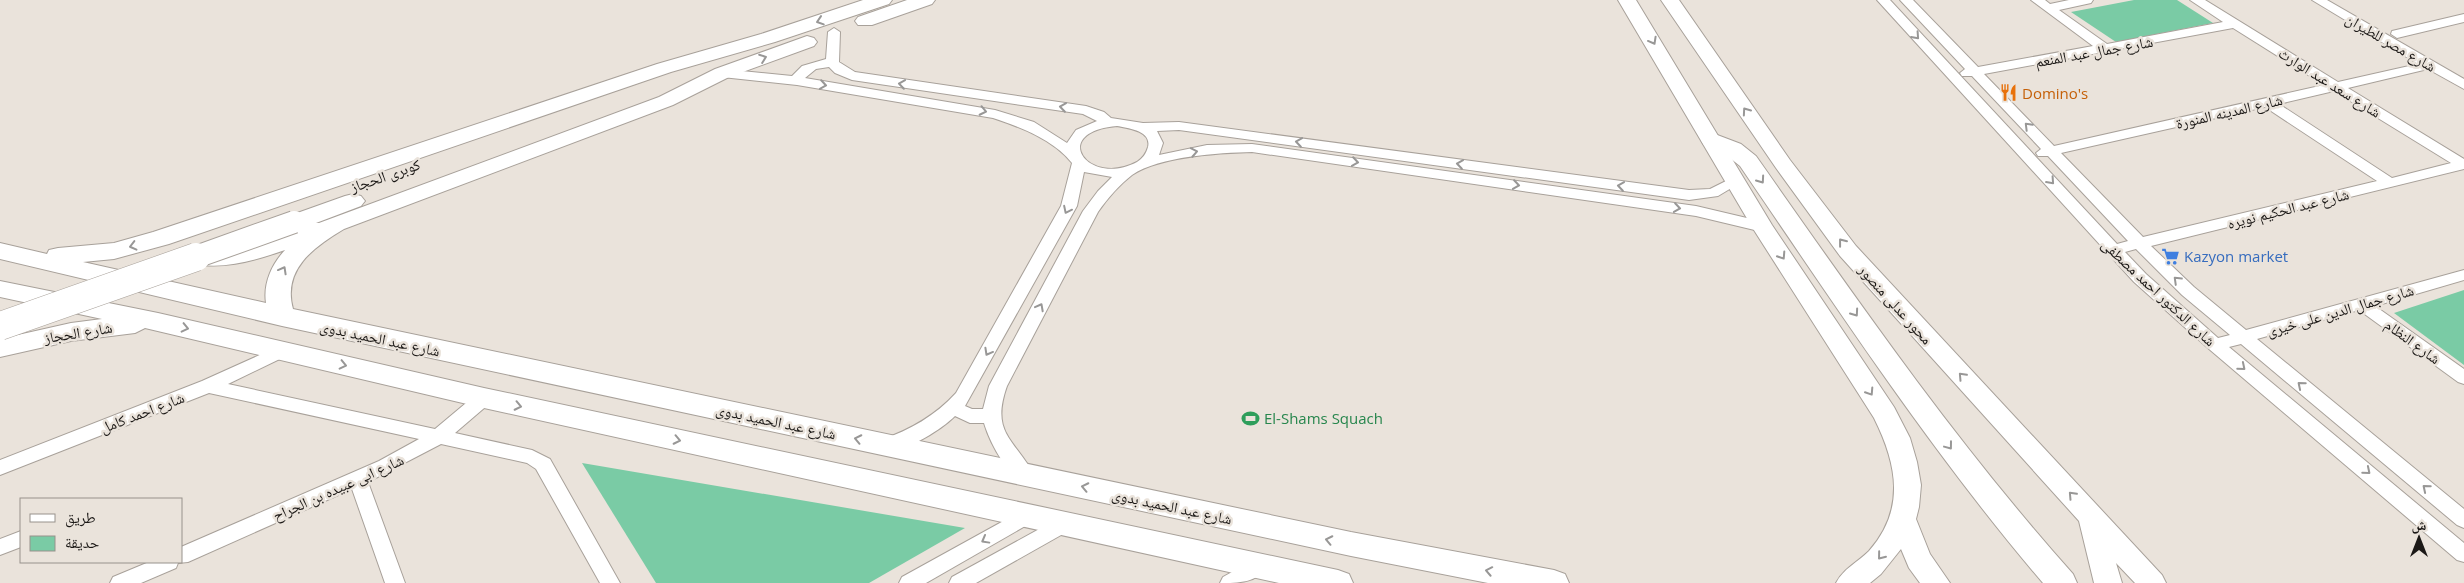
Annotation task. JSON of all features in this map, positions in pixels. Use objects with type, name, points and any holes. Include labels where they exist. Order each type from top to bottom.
[{"type":"main road","points":[[12,254],[74,255],[114,250],[203,225],[664,68],[768,38],[882,0]]},
{"type":"main road","points":[[203,225],[189,238],[186,248],[193,256],[208,260],[228,258],[336,224],[666,101],[722,73],[925,0]]},
{"type":"main road","points":[[1627,0],[1763,227],[1894,430],[1906,462],[1909,478],[1903,520],[1879,559],[1850,583]]},
{"type":"main road","name":"محور عدلى منصور","points":[[1670,0],[1782,164],[1848,251],[2152,583]]},
{"type":"main road","name":"كوبرى الحجاز","points":[[0,326],[289,216],[711,61],[768,38]]},
{"type":"main road","name":"كوبرى الحجاز","points":[[0,309],[289,216],[679,84],[722,73]]},
{"type":"main road","points":[[1712,140],[1733,149],[1748,161],[1924,413],[1974,478],[2058,578]]},
{"type":"main road","points":[[282,316],[276,298],[276,288],[285,267],[303,245],[336,224]]},
{"type":"main road","name":"شارع عبد الحميد بدوى","points":[[12,254],[282,316],[1025,475],[1351,544],[1554,583]]},
{"type":"main road","points":[[0,289],[158,322],[484,398],[1338,583]]},
{"type":"main road","name":"شارع الحجاز","points":[[0,348],[71,332],[158,322]]},
{"type":"main road","points":[[2090,514],[2108,583]]},
{"type":"main road","points":[[1903,520],[1919,560],[1936,583]]},
{"type":"street","name":"شارع الدكتور احمد مصطفى","points":[[1883,0],[1952,76],[2029,156],[2112,250],[2171,307],[2464,554]]},
{"type":"street","name":"شارع الدكتور احمد مصطفى","points":[[1906,0],[2053,151],[2140,244],[2211,312],[2244,337],[2464,520]]},
{"type":"street","points":[[2037,0],[2106,49]]},
{"type":"street","points":[[2048,8],[2087,0]]},
{"type":"street","name":"شارع سعد عبد الوارث","points":[[2196,0],[2464,165]]},
{"type":"street","name":"شارع مصر للطيران","points":[[2318,0],[2464,85]]},
{"type":"street","name":"شارع مصر للطيران","points":[[2336,0],[2464,73]]},
{"type":"street","points":[[2397,34],[2464,18]]},
{"type":"street","name":"شارع جمال عبد المنعم","points":[[1952,76],[2235,24]]},
{"type":"street","points":[[832,63],[834,32]]},
{"type":"street","points":[[797,81],[802,72],[808,68],[832,63]]},
{"type":"street","points":[[832,63],[840,70],[859,78],[1086,110],[1098,115],[1108,123]]},
{"type":"street","name":"شارع المدينه المنورة","points":[[2029,156],[2430,65]]},
{"type":"street","points":[[722,73],[797,81],[995,114],[1029,125],[1076,158],[1100,172],[1128,171]]},
{"type":"street","points":[[2266,102],[2391,184]]},
{"type":"street","points":[[887,445],[903,440],[932,426],[954,408],[969,388],[1069,206],[1076,158],[1074,141],[1078,136],[1091,128],[1108,123],[1126,123],[1142,127],[1179,126],[1670,193],[1706,195],[1721,190],[1736,181]]},
{"type":"street","points":[[1142,127],[1154,136],[1157,147],[1156,153],[1146,163]]},
{"type":"street","points":[[1025,475],[1003,446],[990,416],[991,404],[998,386],[1091,211],[1103,194],[1128,171],[1146,163],[1207,149],[1252,148],[1712,213],[1763,227]]},
{"type":"street","name":"شارع عبد الحكيم نويره","points":[[2112,250],[2464,165]]},
{"type":"street","points":[[1706,195],[1714,202],[1712,213]]},
{"type":"street","name":"شارع جمال الدين على خيرى","points":[[2216,345],[2464,275]]},
{"type":"street","name":"شارع النظام","points":[[2362,304],[2464,378]]},
{"type":"street","name":"شارع احمد كامل","points":[[0,468],[208,386],[282,351]]},
{"type":"street","points":[[208,386],[532,457],[544,464],[610,583]]},
{"type":"street","name":"شارع ابى عبيده بن الجراح","points":[[182,556],[358,479],[413,452],[438,437],[484,398]]},
{"type":"street","points":[[954,408],[970,416],[990,416]]},
{"type":"street","points":[[358,479],[395,583]]},
{"type":"street","points":[[908,583],[1027,516]]},
{"type":"street","points":[[959,583],[1063,524]]},
{"type":"street","points":[[0,547],[20,539]]},
{"type":"street","points":[[120,583],[167,563]]},
{"type":"street","points":[[1230,583],[1257,566]]},
{"type":"green space","points":[[2134,0],[2177,0],[2213,23],[2116,42],[2071,12]]},
{"type":"green space","points":[[2464,290],[2464,365],[2394,313]]},
{"type":"green space","points":[[582,463],[965,528],[869,583],[656,583]]},
{"type":"place","name":"Domino's","points":[[2008,93]]},
{"type":"place","name":"Kazyon market","points":[[2170,256]]},
{"type":"place","name":"El-Shams Squach","points":[[1250,418]]}]
